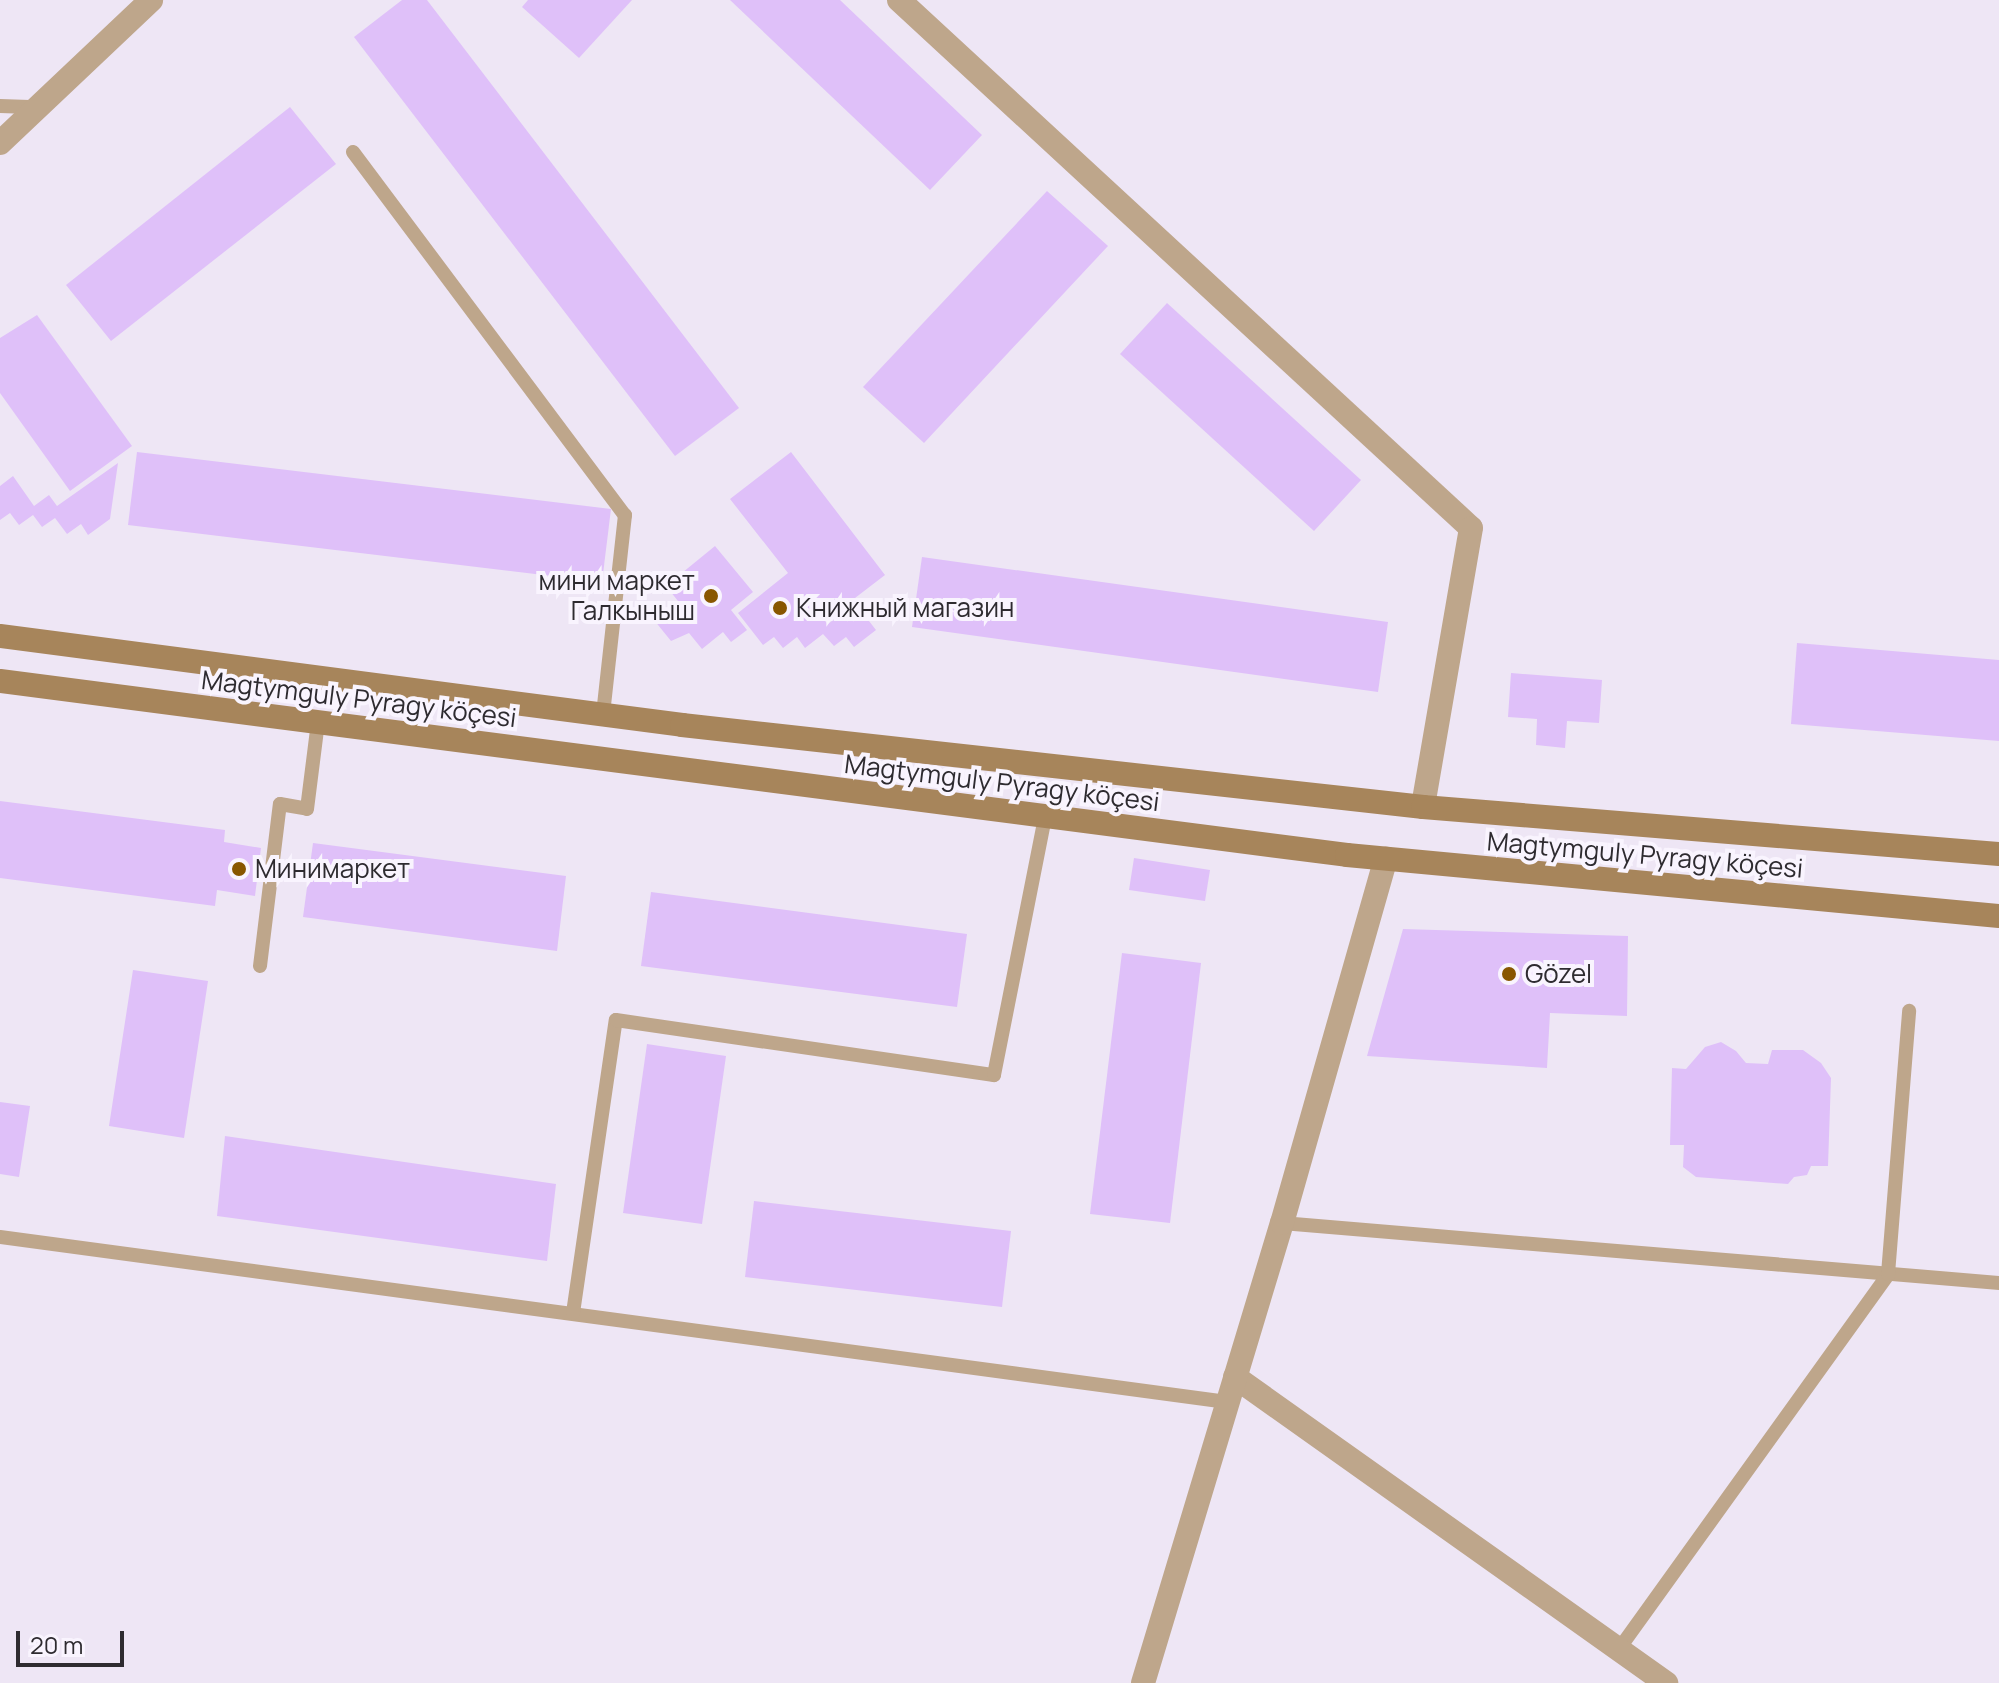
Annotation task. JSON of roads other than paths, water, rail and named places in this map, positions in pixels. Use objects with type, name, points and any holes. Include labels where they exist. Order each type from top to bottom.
[{"type":"main road","name":"Magtymguly Pyragy köçesi","points":[[0,636],[603,715],[1423,807],[1999,854]]},
{"type":"main road","name":"Magtymguly Pyragy köçesi","points":[[0,681],[1386,859],[1999,916]]},
{"type":"street","points":[[0,143],[151,0]]},
{"type":"street","points":[[899,0],[1471,528],[1423,807]]},
{"type":"street","points":[[1143,1683],[1282,1223],[1386,859]]},
{"type":"street","points":[[1235,1377],[1666,1683]]},
{"type":"lane","points":[[0,106],[38,107]]},
{"type":"lane","points":[[353,152],[625,515],[603,715]]},
{"type":"lane","points":[[260,966],[280,804],[307,809],[318,722]]},
{"type":"lane","points":[[573,1313],[616,1020],[994,1075],[1045,817]]},
{"type":"lane","points":[[1619,1649],[1888,1274],[1909,1011]]},
{"type":"lane","points":[[1282,1223],[1999,1283]]},
{"type":"lane","points":[[0,1237],[1227,1402]]},
{"type":"place","name":"мини маркет Галкыныш","points":[[711,596]]},
{"type":"place","name":"Книжный магазин","points":[[780,608]]},
{"type":"place","name":"Минимаркет","points":[[239,869]]},
{"type":"place","name":"Gözel","points":[[1509,974]]}]
